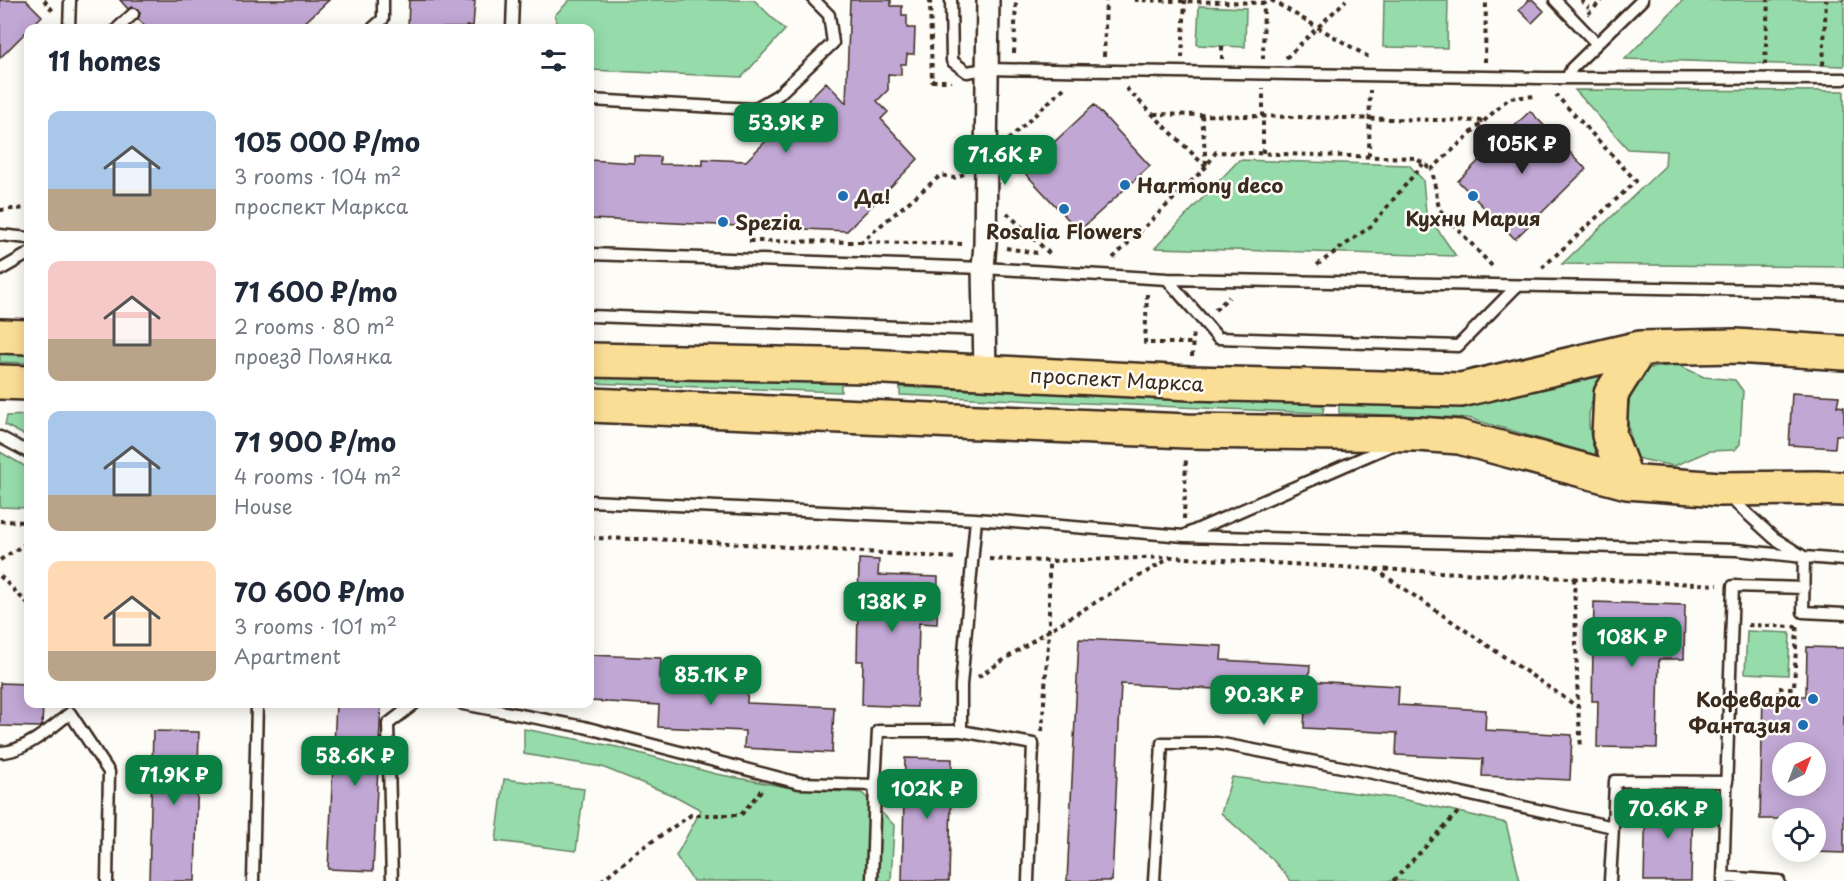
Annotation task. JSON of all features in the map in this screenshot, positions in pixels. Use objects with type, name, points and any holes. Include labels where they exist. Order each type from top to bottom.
[{"type":"main road","points":[[0,336],[24,337]]},
{"type":"main road","name":"проспект Маркса","points":[[594,360],[866,366],[1200,384],[1461,390],[1640,348],[1735,346],[1844,353]]},
{"type":"main road","points":[[1627,482],[1609,435],[1611,393],[1640,348]]},
{"type":"main road","points":[[866,366],[866,416]]},
{"type":"main road","points":[[0,382],[24,383]]},
{"type":"main road","points":[[594,405],[1177,430],[1418,434],[1459,437],[1627,482],[1720,489],[1844,489]]},
{"type":"street","points":[[985,371],[983,268],[988,0]]},
{"type":"lane","points":[[69,24],[70,0]]},
{"type":"lane","points":[[377,24],[383,19],[383,0]]},
{"type":"lane","points":[[512,24],[513,0]]},
{"type":"lane","points":[[594,100],[754,109],[778,95],[833,44],[830,15],[814,0]]},
{"type":"lane","points":[[951,0],[952,61],[967,72],[986,69],[1568,78],[1844,79]]},
{"type":"lane","points":[[1555,0],[1597,44]]},
{"type":"lane","points":[[1568,78],[1572,68],[1642,0]]},
{"type":"lane","points":[[122,24],[133,14]]},
{"type":"lane","points":[[0,235],[24,238]]},
{"type":"lane","points":[[594,254],[983,268],[1167,279],[1844,293]]},
{"type":"lane","points":[[0,270],[24,256]]},
{"type":"lane","points":[[1167,279],[1218,338],[1458,346],[1516,286]]},
{"type":"lane","points":[[594,316],[985,330]]},
{"type":"lane","points":[[1184,536],[1418,434]]},
{"type":"lane","points":[[0,436],[24,450]]},
{"type":"lane","points":[[1720,489],[1774,538],[1804,557]]},
{"type":"lane","points":[[594,501],[976,519],[1184,536],[1737,549],[1844,560]]},
{"type":"lane","points":[[961,730],[961,684],[976,519]]},
{"type":"lane","points":[[1804,557],[1803,612],[1844,614]]},
{"type":"lane","points":[[1779,881],[1723,879],[1733,586],[1804,588]]},
{"type":"lane","points":[[253,881],[257,708]]},
{"type":"lane","points":[[392,881],[388,724],[409,708]]},
{"type":"lane","points":[[484,708],[584,727],[799,783],[875,785]]},
{"type":"lane","points":[[0,752],[7,753],[42,736],[69,712],[109,772],[107,881]]},
{"type":"lane","points":[[872,881],[878,731],[961,730],[1033,744],[1028,881]]},
{"type":"lane","points":[[1154,881],[1162,743],[1217,743],[1372,773],[1613,827]]},
{"type":"lane","points":[[1610,881],[1615,781],[1727,782]]},
{"type":"path","points":[[44,0],[56,14]]},
{"type":"path","points":[[1014,59],[1016,0]]},
{"type":"path","points":[[1103,63],[1106,0]]},
{"type":"path","points":[[1134,0],[1264,2],[1263,153]]},
{"type":"path","points":[[1182,65],[1185,0]]},
{"type":"path","points":[[1271,0],[1378,63]]},
{"type":"path","points":[[1286,58],[1346,0]]},
{"type":"path","points":[[1485,71],[1486,0]]},
{"type":"path","points":[[1581,0],[1591,11]]},
{"type":"path","points":[[1765,69],[1768,0]]},
{"type":"path","points":[[1823,71],[1826,0]]},
{"type":"path","points":[[1369,156],[1371,75]]},
{"type":"path","points":[[1008,141],[1063,88],[1074,88]]},
{"type":"path","points":[[1117,88],[1127,88],[1206,167]]},
{"type":"path","points":[[1542,268],[1636,181],[1556,95],[1549,96]]},
{"type":"path","points":[[1432,169],[1509,98],[1541,96]]},
{"type":"path","points":[[1153,114],[1485,121]]},
{"type":"path","points":[[1202,115],[1206,167]]},
{"type":"path","points":[[1113,258],[1206,167],[1216,152],[1415,158],[1432,169]]},
{"type":"path","points":[[1325,268],[1314,267],[1371,226],[1423,164]]},
{"type":"path","points":[[1432,169],[1439,209],[1492,266]]},
{"type":"path","points":[[970,172],[954,178],[941,175],[861,242],[985,244],[1052,255],[1005,211]]},
{"type":"path","points":[[0,210],[24,208]]},
{"type":"path","points":[[1103,257],[1125,258]]},
{"type":"path","points":[[1482,268],[1502,267]]},
{"type":"path","points":[[1532,268],[1554,269]]},
{"type":"path","points":[[1148,278],[1145,343],[1193,343]]},
{"type":"path","points":[[0,521],[24,522]]},
{"type":"path","points":[[594,538],[681,540],[973,559],[1049,561],[1172,557],[1733,586]]},
{"type":"path","points":[[0,560],[24,545]]},
{"type":"path","points":[[961,684],[981,676],[1049,630],[1172,557]]},
{"type":"path","points":[[1042,737],[1049,630],[1049,561]]},
{"type":"path","points":[[1375,569],[1578,707]]},
{"type":"path","points":[[0,576],[24,600]]},
{"type":"path","points":[[1574,578],[1581,748]]},
{"type":"path","points":[[1732,624],[1808,628]]},
{"type":"path","points":[[1778,696],[1778,688],[1794,688],[1797,627]]},
{"type":"path","points":[[601,881],[635,852],[691,814],[741,815],[773,776]]},
{"type":"path","points":[[1393,881],[1474,796]]},
{"type":"green space","points":[[570,0],[754,0],[785,30],[742,77],[594,70],[594,24],[557,24],[555,15]]},
{"type":"green space","points":[[1384,0],[1448,0],[1447,48],[1383,47]]},
{"type":"green space","points":[[1683,0],[1844,0],[1844,66],[1625,59]]},
{"type":"green space","points":[[1199,6],[1246,8],[1245,47],[1197,45]]},
{"type":"green space","points":[[1575,90],[1844,91],[1844,267],[1562,264],[1665,166],[1666,151],[1628,149]]},
{"type":"green space","points":[[1239,160],[1409,165],[1423,180],[1426,213],[1456,256],[1155,248]]},
{"type":"green space","points":[[0,349],[24,350],[24,363],[0,362]]},
{"type":"green space","points":[[1678,365],[1704,377],[1735,380],[1743,391],[1740,444],[1735,450],[1709,451],[1674,466],[1636,458],[1628,422],[1631,395],[1649,368]]},
{"type":"green space","points":[[594,368],[841,377],[841,392],[594,383]]},
{"type":"green space","points":[[1605,374],[1594,395],[1589,413],[1590,432],[1596,455],[1468,418],[1339,413],[1339,405],[1468,405]]},
{"type":"green space","points":[[900,387],[1324,405],[1323,413],[900,395]]},
{"type":"green space","points":[[24,415],[24,435],[5,425],[7,416]]},
{"type":"green space","points":[[0,452],[24,466],[24,508],[0,507]]},
{"type":"green space","points":[[1747,631],[1790,633],[1788,675],[1745,673]]},
{"type":"green space","points":[[524,729],[617,747],[716,774],[792,788],[862,793],[894,825],[891,881],[693,881],[676,856],[701,810],[677,797],[602,767],[524,754]]},
{"type":"green space","points":[[1232,777],[1402,799],[1506,823],[1520,881],[1291,881],[1272,859],[1221,813]]},
{"type":"green space","points":[[504,779],[584,789],[576,851],[496,841]]},
{"type":"building","points":[[0,0],[26,0],[42,16],[34,24],[24,24],[24,34],[0,58]]},
{"type":"building","points":[[120,0],[329,0],[303,24],[143,24],[138,19],[140,13],[138,9],[132,7],[128,9]]},
{"type":"building","points":[[409,0],[475,1],[473,24],[408,24]]},
{"type":"building","points":[[850,0],[891,0],[891,6],[902,6],[902,15],[907,15],[907,28],[915,28],[914,54],[907,54],[906,64],[901,64],[901,75],[888,74],[888,90],[877,101],[888,112],[881,119],[918,159],[847,231],[594,219],[594,160],[634,163],[634,156],[660,157],[660,164],[703,165],[703,159],[746,161],[777,130],[782,135],[813,105],[808,100],[826,82],[846,103]]},
{"type":"building","points":[[1529,0],[1533,0],[1544,11],[1532,23],[1519,10]]},
{"type":"building","points":[[1094,105],[1150,166],[1079,231],[1023,171]]},
{"type":"building","points":[[1530,111],[1586,169],[1515,239],[1458,181]]},
{"type":"building","points":[[1792,393],[1839,396],[1837,406],[1844,407],[1844,436],[1836,435],[1835,448],[1789,445]]},
{"type":"building","points":[[859,559],[879,560],[878,575],[938,577],[937,624],[919,623],[917,707],[862,705],[863,661],[857,661]]},
{"type":"building","points":[[1594,602],[1685,605],[1684,659],[1659,659],[1657,748],[1597,747],[1598,701],[1592,701]]},
{"type":"building","points":[[1079,639],[1222,646],[1221,660],[1310,665],[1309,681],[1399,686],[1398,705],[1486,710],[1485,730],[1572,735],[1570,780],[1482,776],[1483,759],[1396,755],[1397,733],[1304,728],[1305,709],[1215,705],[1215,689],[1121,684],[1112,881],[1067,881]]},
{"type":"building","name":"Фантазия","points":[[1807,647],[1844,648],[1844,853],[1826,852],[1826,808],[1772,808],[1772,819],[1760,819],[1763,695],[1806,696]]},
{"type":"building","points":[[594,655],[661,658],[660,678],[748,682],[747,703],[834,707],[832,753],[744,748],[745,731],[658,727],[659,705],[594,701]]},
{"type":"building","points":[[0,683],[24,684],[24,708],[43,708],[42,726],[0,726]]},
{"type":"building","points":[[336,708],[381,708],[373,871],[328,869]]},
{"type":"building","points":[[153,731],[199,732],[195,881],[149,881]]},
{"type":"building","points":[[905,758],[952,759],[949,881],[902,881]]},
{"type":"building","points":[[1646,799],[1693,800],[1691,881],[1644,881]]},
{"type":"place","name":"Harmony deco","points":[[1125,185]]},
{"type":"place","name":"Да!","points":[[843,196]]},
{"type":"place","name":"Кухни Мария","points":[[1473,196]]},
{"type":"place","name":"Rosalia Flowers","points":[[1064,209]]},
{"type":"place","name":"Spezia","points":[[723,222]]},
{"type":"place","name":"Кофевара","points":[[1813,699]]},
{"type":"place","name":"Фантазия","points":[[1803,725]]}]
